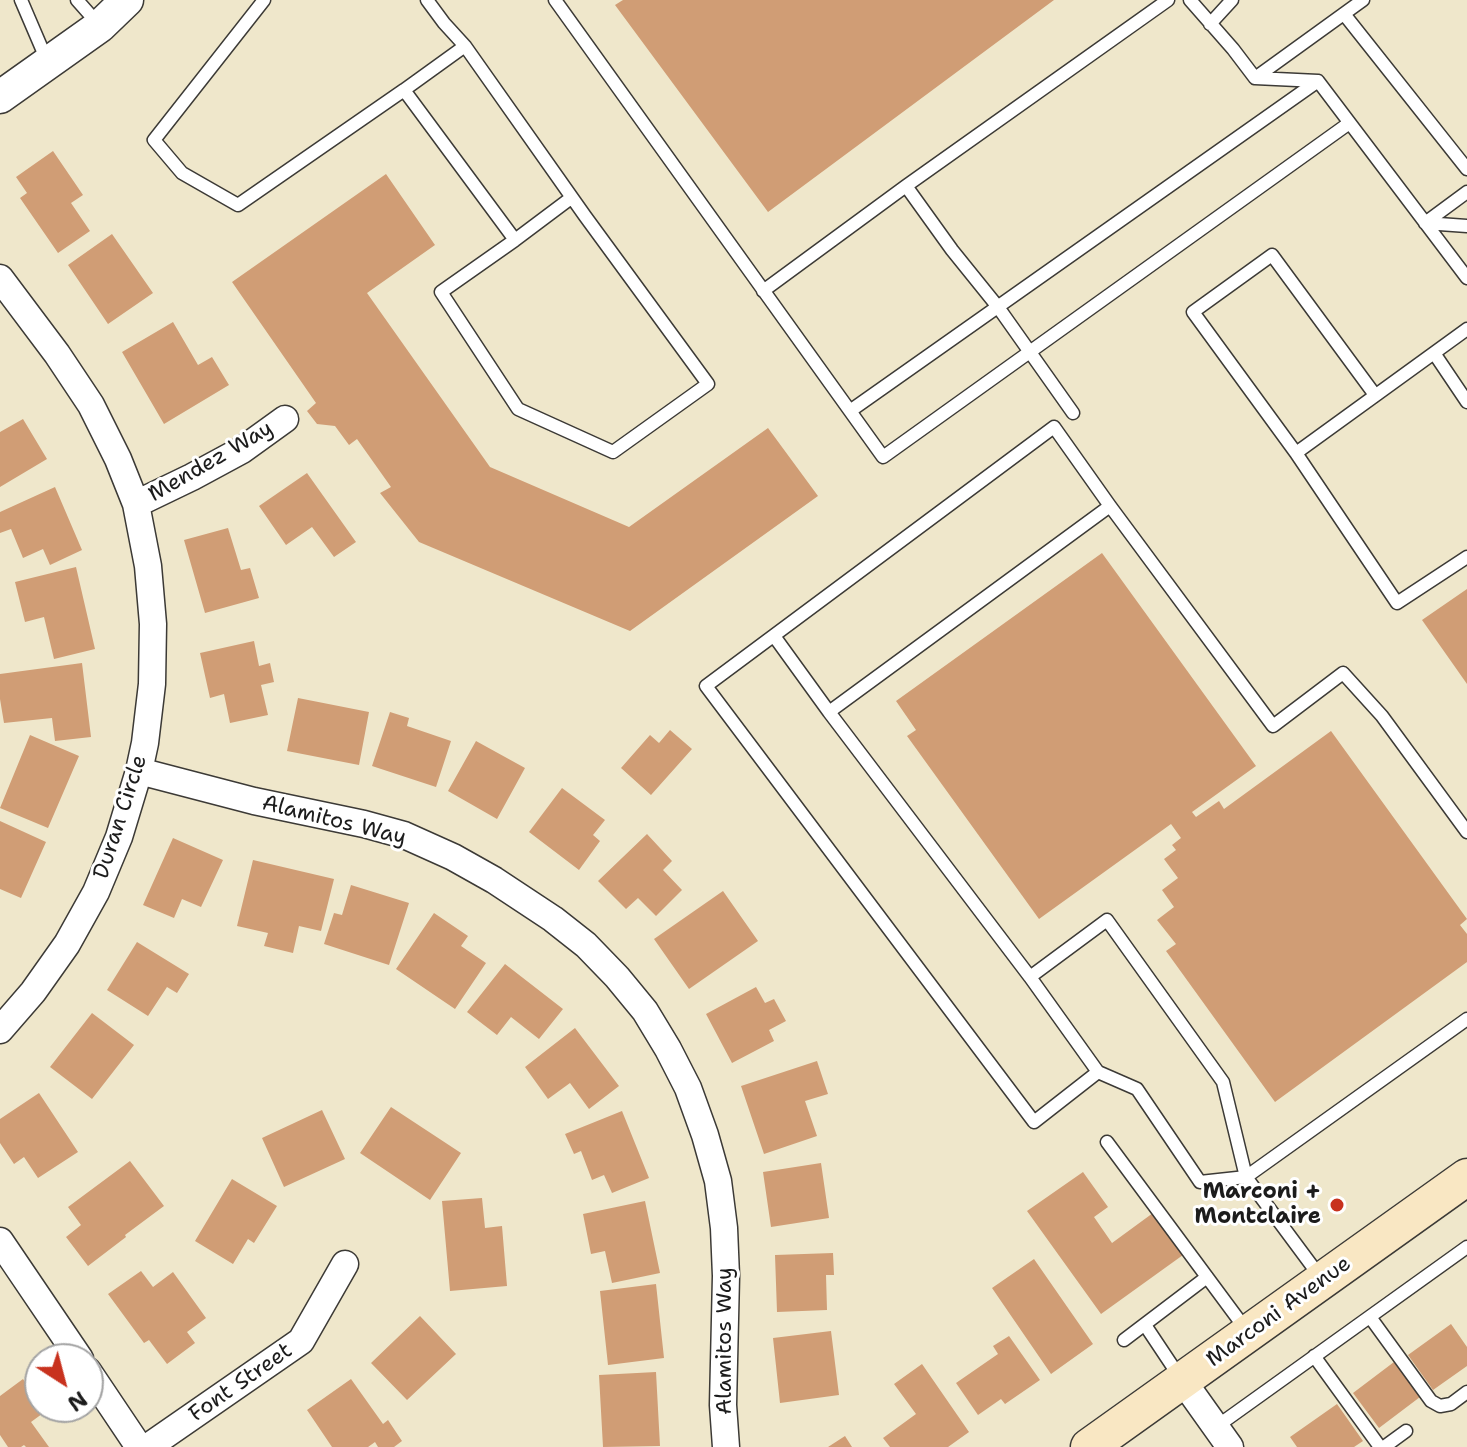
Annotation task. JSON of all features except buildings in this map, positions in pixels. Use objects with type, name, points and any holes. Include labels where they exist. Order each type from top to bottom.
[{"type":"main road","name":"Marconi Avenue","points":[[1089,1447],[1467,1177]]},
{"type":"street","points":[[0,97],[100,26],[127,0]]},
{"type":"street","name":"Duran Circle","points":[[0,278],[91,405],[118,459],[136,504],[148,566],[153,624],[152,684],[145,743],[119,837],[96,892],[67,944],[33,992],[0,1030]]},
{"type":"street","name":"Mendez Way","points":[[136,504],[242,450],[285,419]]},
{"type":"street","name":"Alamitos Way","points":[[139,771],[404,835],[494,880],[553,919],[586,945],[617,977],[645,1011],[688,1088],[718,1181],[726,1276],[723,1405],[726,1447]]},
{"type":"street","points":[[0,1241],[69,1343]]},
{"type":"street","name":"Font Street","points":[[148,1447],[301,1341],[345,1264]]},
{"type":"street","points":[[1183,1381],[1223,1437]]},
{"type":"street","points":[[104,1395],[139,1447]]},
{"type":"lane","points":[[21,0],[48,63]]},
{"type":"lane","points":[[77,0],[100,26]]},
{"type":"lane","points":[[264,0],[154,140],[182,173],[238,205],[465,46]]},
{"type":"lane","points":[[427,0],[465,46],[571,198],[708,384],[613,452],[518,409],[441,292],[571,198]]},
{"type":"lane","points":[[555,0],[883,457],[1348,124]]},
{"type":"lane","points":[[763,291],[1168,0]]},
{"type":"lane","points":[[1190,0],[1255,78]]},
{"type":"lane","points":[[1210,24],[1232,0]]},
{"type":"lane","points":[[1255,78],[1363,0]]},
{"type":"lane","points":[[1344,14],[1467,169]]},
{"type":"lane","points":[[1255,78],[1318,81]]},
{"type":"lane","points":[[850,411],[1318,81]]},
{"type":"lane","points":[[1318,81],[1467,278]]},
{"type":"lane","points":[[404,90],[515,240]]},
{"type":"lane","points":[[906,186],[998,307],[1073,413]]},
{"type":"lane","points":[[1425,223],[1467,192]]},
{"type":"lane","points":[[1425,223],[1467,226]]},
{"type":"lane","points":[[1375,395],[1272,255],[1193,312],[1296,453],[1397,603],[1467,557]]},
{"type":"lane","points":[[1296,453],[1467,329]]},
{"type":"lane","points":[[1434,353],[1467,402]]},
{"type":"lane","points":[[1098,1072],[1034,1122],[706,686],[1054,427],[1273,726],[1343,673],[1382,716],[1467,832]]},
{"type":"lane","points":[[829,712],[1110,506]]},
{"type":"lane","points":[[774,636],[1098,1072],[1137,1089],[1200,1182],[1246,1177],[1467,1019]]},
{"type":"lane","points":[[1030,977],[1107,920],[1223,1082],[1246,1177],[1323,1280]]},
{"type":"lane","points":[[1107,1142],[1249,1334]]},
{"type":"lane","points":[[1223,1437],[1314,1356],[1467,1247]]},
{"type":"lane","points":[[1124,1340],[1207,1277]]},
{"type":"lane","points":[[1370,1317],[1431,1401],[1440,1406],[1451,1404],[1467,1392]]},
{"type":"lane","points":[[1145,1325],[1183,1381]]},
{"type":"lane","points":[[1314,1356],[1382,1447],[1406,1431]]},
{"type":"place","name":"Marconi + Montclaire","points":[[1337,1205]]}]
